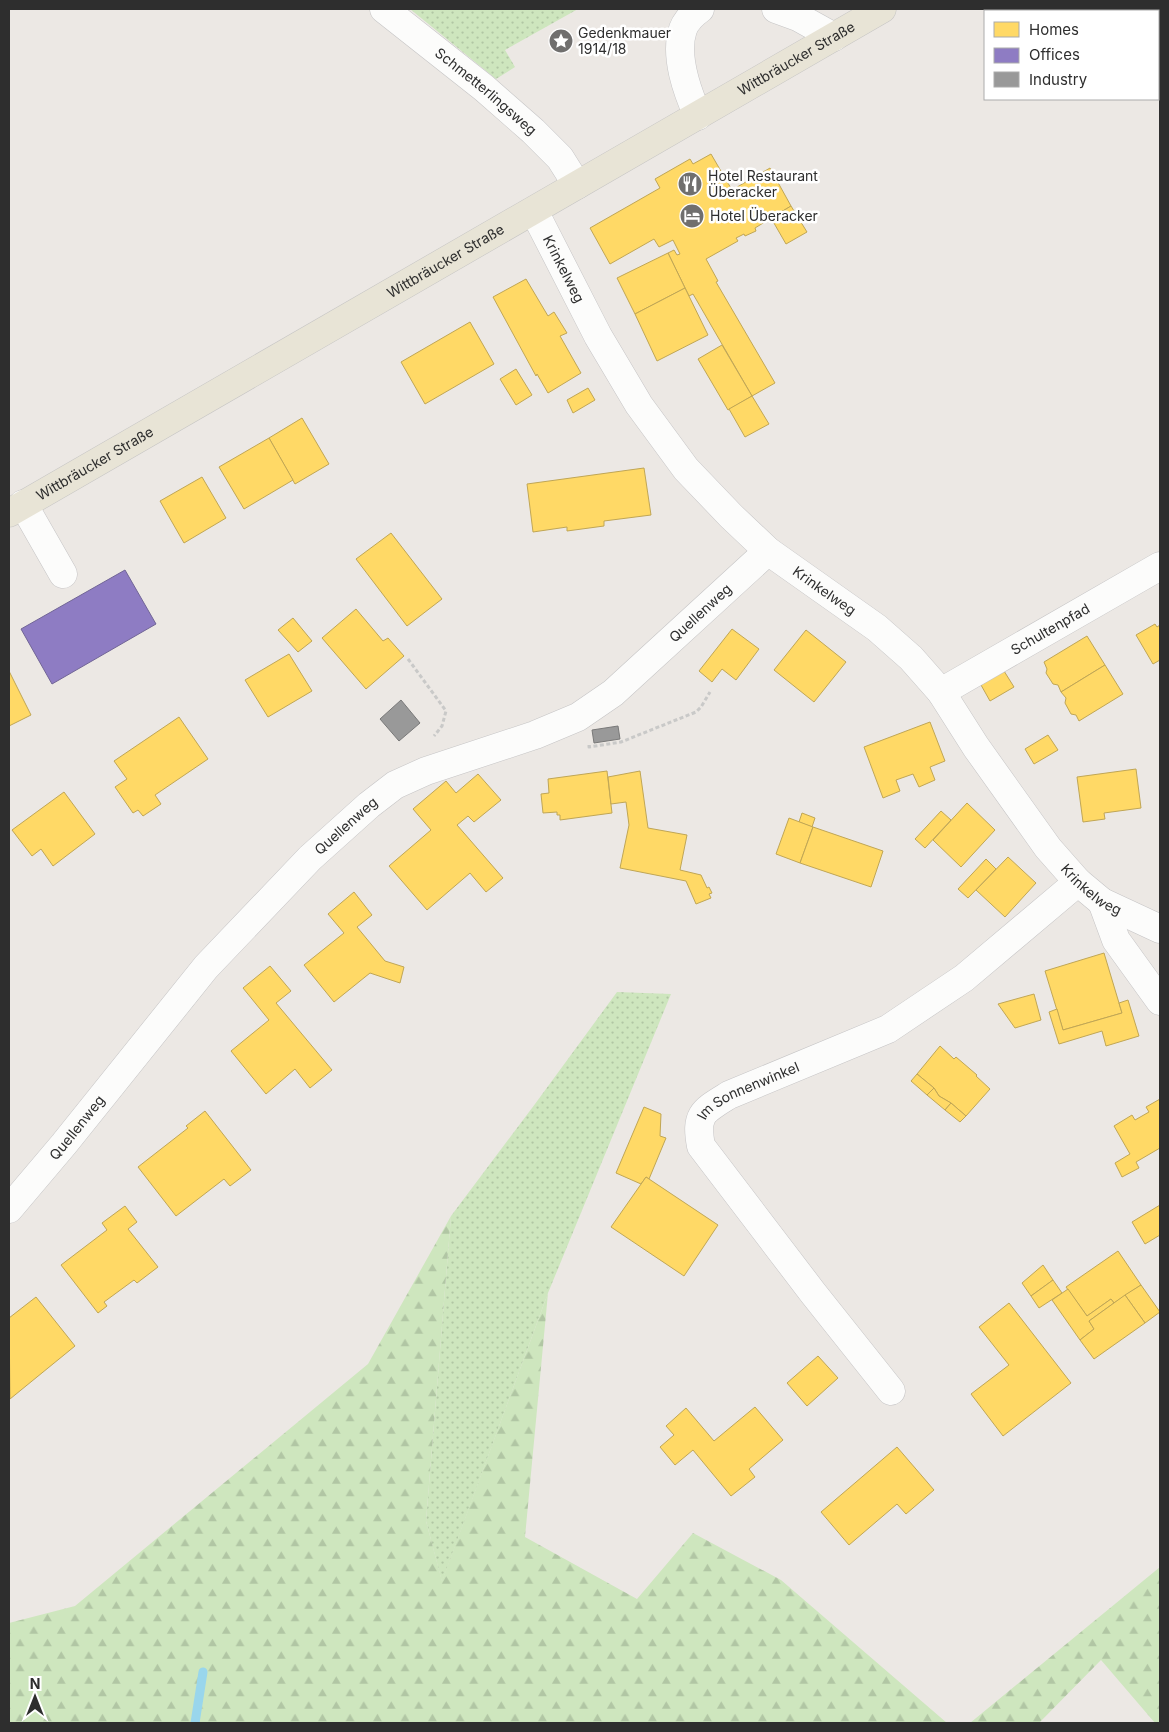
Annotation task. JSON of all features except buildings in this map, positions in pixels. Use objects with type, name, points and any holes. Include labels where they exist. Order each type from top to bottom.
[{"type":"main road","name":"Wittbräucker Straße","points":[[16,508],[882,9]]},
{"type":"street","name":"Schmetterlingsweg","points":[[384,9],[484,88],[533,131],[560,158],[577,185]]},
{"type":"street","points":[[698,116],[688,92],[681,65],[681,42],[683,29],[690,17],[700,9]]},
{"type":"street","points":[[776,9],[798,17],[834,37]]},
{"type":"street","name":"Krinkelweg","points":[[534,211],[598,336],[639,405],[686,469],[768,551],[877,628],[911,658],[941,692],[976,748],[1048,848],[1078,882],[1102,902],[1160,929]]},
{"type":"street","points":[[16,508],[63,574]]},
{"type":"street","name":"Quellenweg","points":[[9,1208],[64,1144],[206,967],[310,858],[369,805],[395,786],[426,771],[528,738],[578,717],[613,693],[768,551]]},
{"type":"street","name":"Schultenpfad","points":[[941,692],[1160,566]]},
{"type":"street","name":"Im Sonnenwinkel","points":[[891,1390],[812,1293],[701,1146],[698,1128],[705,1109],[729,1095],[888,1029],[964,978],[1078,882]]},
{"type":"street","points":[[1102,902],[1116,940],[1160,1001]]},
{"type":"path","points":[[408,659],[446,711],[442,726],[429,741]]},
{"type":"path","points":[[589,742],[589,747],[621,742],[696,712],[701,708],[710,692]]},
{"type":"green space","points":[[410,9],[578,9],[505,50],[515,67],[496,79]]},
{"type":"green space","points":[[617,992],[671,994],[548,1293],[442,1582],[426,1521],[451,1216]]},
{"type":"green space","points":[[451,1216],[426,1521],[442,1581],[548,1293],[525,1537],[637,1599],[693,1533],[781,1580],[947,1723],[9,1723],[9,1623],[75,1606],[368,1364]]},
{"type":"green space","points":[[1160,1567],[1160,1723],[1155,1723],[1101,1660],[1039,1723],[970,1723]]},
{"type":"waterway","points":[[195,1723],[203,1672]]},
{"type":"place","name":"Gedenkmauer 1914/18","points":[[561,41]]},
{"type":"place","name":"Hotel Restaurant Überacker","points":[[690,184]]},
{"type":"place","name":"Hotel Überacker","points":[[692,216]]}]
